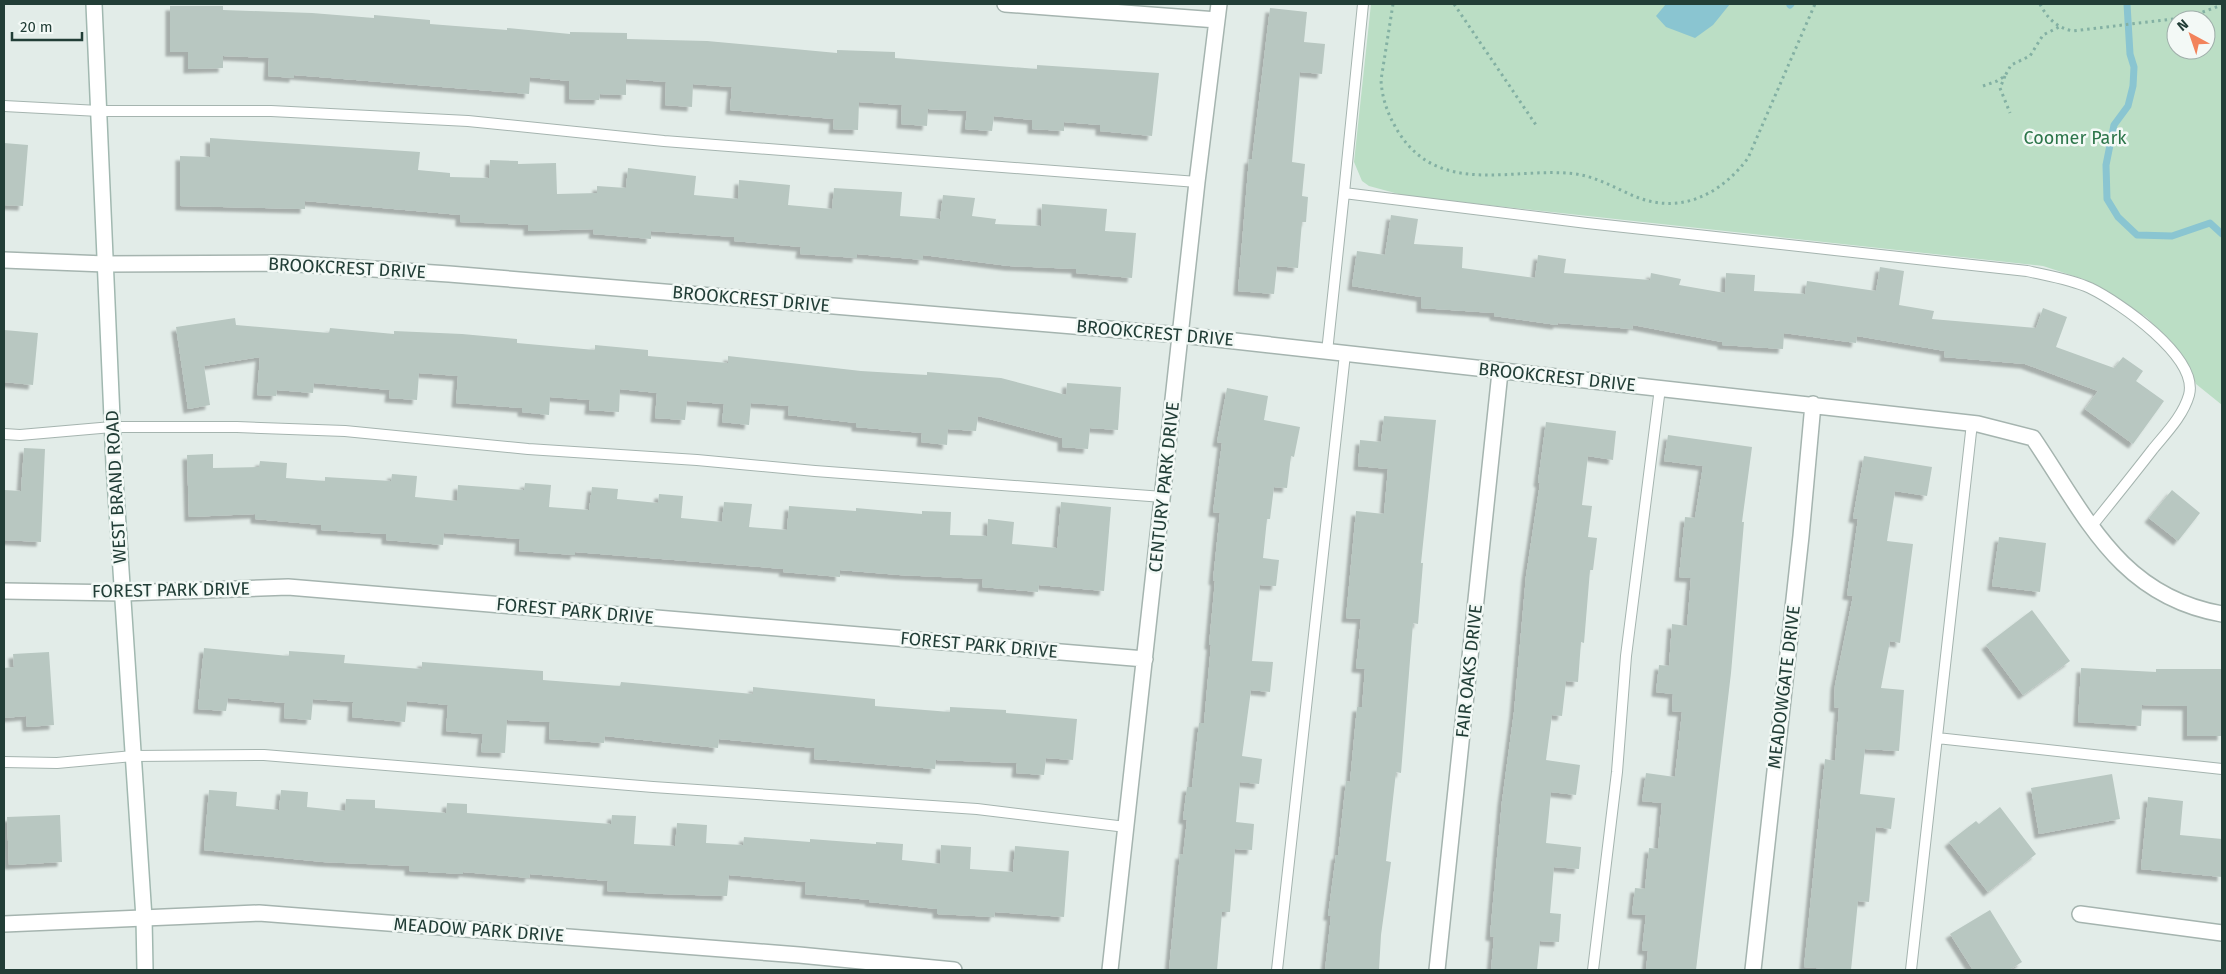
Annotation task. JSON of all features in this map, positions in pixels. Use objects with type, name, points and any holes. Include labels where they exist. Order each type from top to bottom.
[{"type":"street","name":"WEST BRAND ROAD","points":[[94,4],[112,427],[144,918],[145,970]]},
{"type":"street","points":[[1005,4],[1217,20]]},
{"type":"street","name":"CENTURY PARK DRIVE","points":[[1110,970],[1181,335],[1196,182],[1219,4]]},
{"type":"street","name":"BROOKCREST DRIVE","points":[[4,260],[106,264],[283,263],[390,270],[1181,335],[1500,372],[1813,404],[1972,423],[2033,438],[2092,527],[2120,563],[2160,594],[2206,611],[2222,614]]},
{"type":"street","name":"FAIR OAKS DRIVE","points":[[1437,970],[1500,372]]},
{"type":"street","name":"MEADOWGATE DRIVE","points":[[1753,970],[1802,536],[1813,404]]},
{"type":"street","name":"FOREST PARK DRIVE","points":[[4,591],[123,593],[288,587],[1145,659]]},
{"type":"street","name":"MEADOW PARK DRIVE","points":[[4,924],[259,913],[799,955],[954,970]]},
{"type":"street","points":[[2080,914],[2222,932]]},
{"type":"lane","points":[[1327,352],[1363,4]]},
{"type":"lane","points":[[4,106],[98,111],[271,111],[468,121],[664,141],[1196,182]]},
{"type":"lane","points":[[1344,193],[1587,223],[2028,272],[2072,281],[2091,289],[2114,302],[2165,341],[2182,366],[2190,394],[2175,422],[2092,527]]},
{"type":"lane","points":[[1277,970],[1346,354]]},
{"type":"lane","points":[[1592,970],[1617,772],[1626,656],[1660,388]]},
{"type":"lane","points":[[1911,970],[1972,423]]},
{"type":"lane","points":[[4,434],[20,435],[112,427],[237,426],[346,431],[528,449],[698,460],[815,471],[1163,497]]},
{"type":"lane","points":[[1936,738],[2222,769]]},
{"type":"lane","points":[[4,762],[57,763],[133,756],[203,754],[333,759],[644,786],[977,809],[1126,827]]},
{"type":"path","points":[[1393,4],[1384,60],[1382,92],[1394,125],[1407,145],[1418,154],[1439,166],[1473,175],[1556,173],[1587,176],[1641,199],[1666,205],[1699,198],[1720,187],[1734,175],[1748,158],[1815,4]]},
{"type":"path","points":[[1454,4],[1536,126]]},
{"type":"path","points":[[2040,4],[2045,13],[2059,26],[2073,31],[2190,17],[2222,4]]},
{"type":"path","points":[[2010,114],[2000,88],[2011,65],[2030,56],[2043,34],[2059,26]]},
{"type":"path","points":[[1983,86],[1998,81],[2005,76]]},
{"type":"green space","name":"Coomer Park","points":[[1371,4],[2222,4],[2222,405],[2196,384],[2186,360],[2171,341],[2146,317],[2083,279],[2043,266],[1406,196],[1369,186],[1362,181],[1354,162]]},
{"type":"water","points":[[1666,4],[1730,4],[1713,25],[1695,38],[1666,27],[1656,16]]},
{"type":"building","points":[[170,6],[223,6],[223,10],[312,13],[374,18],[374,15],[430,20],[430,24],[507,30],[507,28],[570,34],[570,32],[627,33],[627,39],[707,41],[837,53],[837,50],[895,52],[895,58],[1037,69],[1037,65],[1159,73],[1152,136],[1100,131],[1100,125],[1064,122],[1064,131],[1032,129],[1032,120],[994,116],[992,131],[965,129],[967,111],[928,109],[927,126],[901,124],[902,105],[859,102],[858,130],[833,129],[834,119],[730,110],[732,87],[693,84],[692,107],[665,105],[666,82],[626,79],[626,95],[600,94],[599,100],[569,99],[569,81],[530,77],[529,94],[294,75],[294,78],[268,76],[269,58],[223,56],[223,68],[188,69],[188,52],[170,52]]},
{"type":"building","points":[[1270,8],[1307,12],[1304,42],[1325,44],[1322,74],[1300,72],[1292,162],[1305,164],[1302,196],[1308,197],[1306,222],[1302,222],[1298,268],[1277,266],[1274,294],[1238,291],[1249,159],[1252,159]]},
{"type":"building","points":[[210,138],[420,152],[418,170],[450,173],[450,177],[489,178],[490,160],[518,161],[518,164],[556,163],[557,194],[597,193],[597,186],[626,188],[628,168],[696,176],[694,195],[738,199],[739,180],[790,185],[788,205],[832,209],[834,188],[902,192],[900,216],[940,219],[943,195],[975,198],[972,216],[996,219],[995,224],[1041,226],[1042,204],[1107,209],[1105,231],[1136,233],[1132,278],[1076,273],[1076,269],[1009,266],[923,255],[923,260],[857,254],[857,258],[800,254],[801,247],[734,241],[734,237],[651,231],[651,239],[593,234],[594,229],[528,231],[528,225],[460,222],[460,215],[305,201],[305,209],[180,206],[180,156],[210,157]]},
{"type":"building","points":[[4,143],[28,145],[23,206],[4,205]]},
{"type":"building","points":[[1391,215],[1418,219],[1414,244],[1463,247],[1462,268],[1535,278],[1538,255],[1566,259],[1564,273],[1650,280],[1651,273],[1681,279],[1679,285],[1725,293],[1726,273],[1755,275],[1754,291],[1805,294],[1807,281],[1876,291],[1880,267],[1904,271],[1899,305],[1934,311],[1932,319],[2036,328],[2043,308],[2067,317],[2056,347],[2114,368],[2123,357],[2143,371],[2136,381],[2164,401],[2133,444],[2085,409],[2098,391],[2025,364],[1944,357],[1945,351],[1857,336],[1856,343],[1784,333],[1783,349],[1722,345],[1722,342],[1633,325],[1632,329],[1558,323],[1557,325],[1494,316],[1494,313],[1421,308],[1421,297],[1352,286],[1357,251],[1385,255]]},
{"type":"building","points":[[235,318],[236,325],[329,333],[330,328],[394,334],[394,331],[462,334],[517,339],[517,343],[595,350],[595,345],[648,350],[648,356],[728,363],[728,356],[861,371],[927,375],[927,372],[1001,378],[1066,395],[1067,383],[1121,387],[1118,430],[1090,428],[1088,449],[1062,447],[1062,438],[978,416],[976,431],[948,429],[947,445],[921,442],[922,433],[856,427],[856,423],[788,415],[789,406],[751,403],[749,425],[722,422],[724,404],[687,401],[685,420],[655,418],[657,393],[620,389],[619,412],[589,410],[590,400],[550,397],[549,415],[522,412],[522,408],[456,403],[458,376],[419,373],[417,400],[389,398],[390,390],[314,383],[313,393],[277,390],[276,396],[257,395],[260,357],[204,366],[210,405],[188,409],[176,327]]},
{"type":"building","points":[[4,330],[38,333],[33,385],[4,382]]},
{"type":"building","points":[[1227,388],[1268,396],[1264,420],[1300,427],[1294,457],[1291,456],[1287,488],[1274,487],[1270,519],[1267,519],[1263,558],[1279,560],[1276,586],[1260,585],[1252,661],[1273,662],[1270,692],[1251,690],[1242,756],[1262,759],[1259,784],[1240,782],[1236,822],[1254,824],[1252,850],[1235,849],[1230,912],[1222,912],[1217,970],[1169,970],[1180,854],[1183,855],[1187,820],[1183,819],[1187,787],[1192,787],[1199,723],[1204,723],[1211,645],[1209,645],[1215,581],[1213,580],[1220,513],[1213,512],[1222,443],[1217,442]]},
{"type":"building","points":[[1384,416],[1436,420],[1421,563],[1423,563],[1418,624],[1413,623],[1401,773],[1396,772],[1386,861],[1391,862],[1381,935],[1379,970],[1325,970],[1331,916],[1328,916],[1336,855],[1338,855],[1346,781],[1350,782],[1357,707],[1362,707],[1365,669],[1356,668],[1361,619],[1346,618],[1356,511],[1384,514],[1388,469],[1358,466],[1360,440],[1381,442]]},
{"type":"building","points":[[1546,422],[1616,431],[1613,460],[1588,456],[1582,505],[1592,506],[1588,537],[1597,538],[1593,570],[1590,570],[1584,643],[1581,642],[1578,682],[1566,681],[1562,716],[1552,715],[1546,760],[1580,765],[1576,795],[1551,792],[1546,843],[1581,847],[1579,869],[1554,867],[1550,913],[1561,914],[1559,942],[1540,941],[1537,970],[1491,970],[1494,937],[1490,936],[1502,801],[1514,712],[1526,576],[1540,483],[1538,482]]},
{"type":"building","points":[[1668,435],[1752,447],[1742,522],[1744,522],[1731,673],[1696,970],[1646,970],[1648,951],[1642,950],[1646,915],[1632,914],[1635,888],[1645,889],[1649,848],[1658,849],[1662,803],[1642,801],[1646,773],[1675,777],[1682,712],[1672,711],[1673,694],[1656,692],[1659,665],[1669,666],[1672,624],[1687,626],[1691,578],[1679,577],[1685,517],[1695,518],[1703,466],[1664,461]]},
{"type":"building","points":[[24,448],[45,449],[41,542],[4,540],[4,490],[21,491]]},
{"type":"building","points":[[213,454],[213,468],[259,467],[260,461],[287,463],[286,478],[325,481],[325,477],[391,481],[392,474],[417,476],[415,497],[457,501],[458,485],[524,490],[525,483],[551,485],[549,507],[589,510],[592,487],[618,489],[617,499],[658,503],[659,494],[683,496],[681,518],[722,522],[724,502],[752,504],[749,527],[787,530],[789,506],[856,511],[856,508],[922,514],[922,511],[951,512],[950,535],[987,536],[988,519],[1014,522],[1012,544],[1057,548],[1061,502],[1111,507],[1104,591],[1039,585],[1038,592],[982,587],[983,579],[840,570],[840,577],[783,572],[784,569],[575,552],[575,555],[519,551],[520,539],[444,533],[443,545],[386,540],[386,534],[321,530],[321,525],[255,519],[255,514],[189,517],[187,455]]},
{"type":"building","points":[[1864,456],[1932,467],[1927,496],[1895,491],[1887,541],[1913,544],[1900,643],[1890,641],[1881,688],[1904,690],[1899,751],[1865,749],[1860,794],[1895,798],[1891,829],[1876,827],[1869,902],[1858,901],[1851,970],[1839,970],[1804,967],[1825,759],[1835,761],[1839,708],[1834,707],[1835,685],[1853,596],[1847,595],[1858,519],[1853,518]]},
{"type":"building","points":[[2172,490],[2200,513],[2178,541],[2149,518]]},
{"type":"building","points":[[1999,537],[2046,543],[2040,592],[1992,586]]},
{"type":"building","points":[[2032,610],[2070,661],[2023,695],[1986,645]]},
{"type":"building","points":[[204,648],[289,656],[289,651],[345,655],[344,663],[422,669],[422,662],[543,671],[543,680],[620,686],[621,682],[753,694],[753,687],[875,699],[875,706],[950,712],[950,707],[1006,710],[1006,713],[1077,719],[1073,760],[1046,758],[1044,775],[1016,773],[1017,763],[936,760],[935,769],[814,759],[815,748],[719,739],[718,748],[605,736],[604,743],[549,739],[550,722],[507,720],[505,753],[481,752],[483,734],[446,731],[448,705],[407,701],[405,722],[352,717],[353,702],[313,699],[311,720],[284,718],[285,703],[228,698],[226,711],[198,709]]},
{"type":"building","points":[[49,652],[54,725],[27,727],[26,716],[4,718],[4,668],[14,667],[13,654]]},
{"type":"building","points":[[2081,668],[2156,672],[2156,669],[2222,669],[2222,736],[2187,736],[2187,706],[2142,705],[2141,726],[2078,722]]},
{"type":"building","points":[[2112,774],[2120,819],[2039,834],[2031,788]]},
{"type":"building","points":[[209,790],[237,792],[236,806],[279,810],[281,790],[308,792],[307,807],[345,811],[346,799],[375,800],[375,808],[446,813],[447,803],[467,804],[467,813],[611,824],[612,815],[636,816],[634,844],[675,846],[677,823],[707,825],[706,843],[743,845],[744,837],[810,842],[810,839],[903,844],[902,860],[940,864],[941,845],[971,847],[970,869],[1013,872],[1015,846],[1069,851],[1064,917],[995,912],[994,917],[937,914],[937,909],[805,894],[806,882],[729,875],[727,896],[662,894],[607,891],[608,881],[530,874],[529,878],[463,872],[463,874],[409,871],[409,866],[323,862],[204,850]]},
{"type":"building","points":[[2148,797],[2183,801],[2180,835],[2222,839],[2222,877],[2141,869]]},
{"type":"building","points":[[2000,807],[2036,854],[1988,892],[1949,842],[1976,821],[1979,824]]},
{"type":"building","points":[[60,815],[62,862],[9,865],[7,817]]},
{"type":"building","points":[[1990,910],[2022,962],[2009,970],[1973,970],[1950,934]]},
{"type":"waterway","points":[[2127,4],[2130,54],[2134,67],[2133,86],[2128,106],[2114,125],[2106,165],[2107,199],[2118,217],[2137,235],[2172,236],[2210,223],[2222,234]]}]
